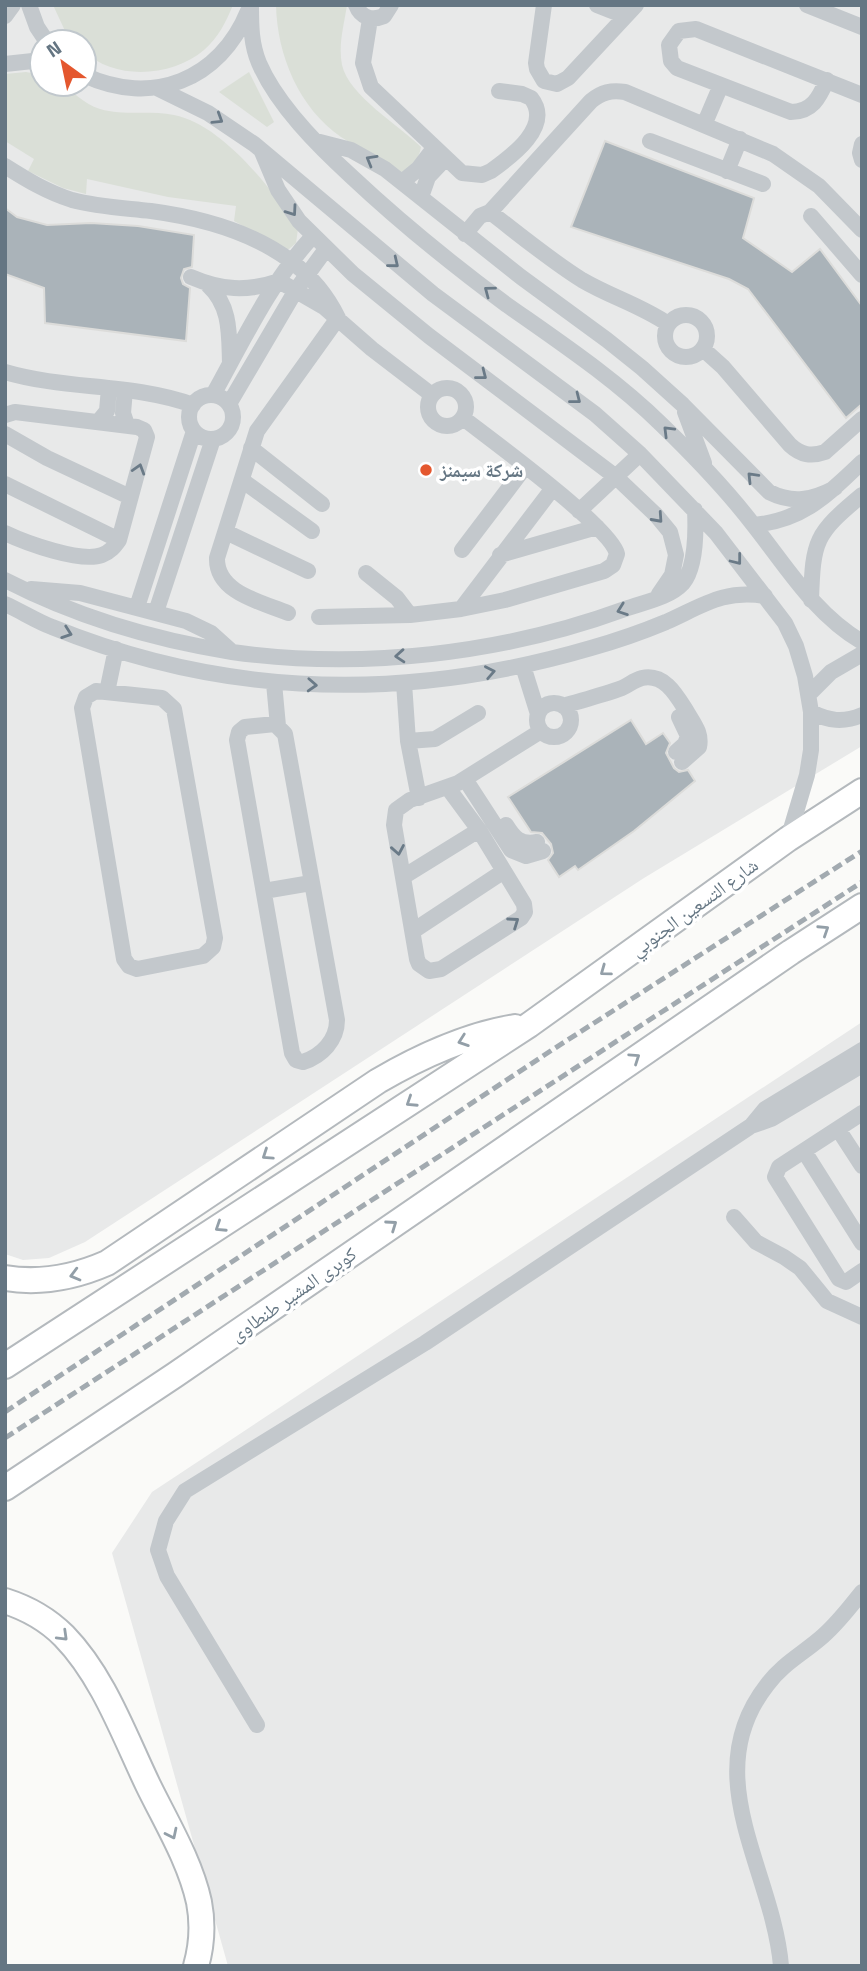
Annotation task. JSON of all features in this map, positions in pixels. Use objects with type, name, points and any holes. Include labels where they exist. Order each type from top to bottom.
[{"type":"highway","name":"شارع التسعين الجنوبي","points":[[529,1025],[788,839],[862,791]]},
{"type":"highway","name":"كوبرى المشير طنطاوى","points":[[5,1488],[862,906]]},
{"type":"highway","points":[[5,1278],[53,1280],[107,1263],[355,1095],[402,1067],[438,1050],[476,1037],[529,1025]]},
{"type":"highway","points":[[5,1366],[529,1025]]},
{"type":"highway","points":[[5,1601],[37,1615],[63,1634],[98,1683],[188,1869],[199,1905],[201,1941],[196,1966]]},
{"type":"street","points":[[5,16],[13,5]]},
{"type":"street","points":[[29,5],[38,28]]},
{"type":"street","points":[[98,81],[132,89],[157,88],[190,78],[217,59],[239,33],[251,5]]},
{"type":"street","points":[[251,5],[252,42],[258,62],[268,80],[314,141],[405,226],[612,380],[660,423],[706,469],[830,621],[862,642]]},
{"type":"street","points":[[356,5],[363,16],[370,19],[384,16],[391,5]]},
{"type":"street","points":[[544,5],[536,63],[544,81],[552,84],[568,78],[631,11]]},
{"type":"street","points":[[597,5],[631,11]]},
{"type":"street","points":[[807,5],[862,27]]},
{"type":"street","points":[[370,19],[363,54],[367,79],[377,94],[462,173],[482,175],[491,171],[530,137],[534,130],[538,112],[535,102],[528,95],[500,96]]},
{"type":"street","points":[[827,80],[816,102],[798,112],[784,110],[677,68],[669,53],[669,45],[673,37],[688,29],[696,29],[827,80],[862,95]]},
{"type":"street","points":[[5,64],[28,62]]},
{"type":"street","points":[[704,125],[721,85]]},
{"type":"street","points":[[157,88],[208,113],[261,150],[433,294],[553,381],[640,454],[695,510],[789,629],[801,662],[811,712],[811,750],[807,775],[788,839]]},
{"type":"street","points":[[470,237],[480,216],[490,212],[598,95],[616,91],[625,92],[774,153],[835,201],[862,230]]},
{"type":"street","points":[[727,171],[740,139]]},
{"type":"street","points":[[314,141],[363,155],[607,340],[683,405],[769,492],[778,497],[799,500],[810,499],[835,488]]},
{"type":"street","points":[[650,141],[763,184]]},
{"type":"street","points":[[862,144],[862,160]]},
{"type":"street","points":[[261,150],[287,205],[313,236],[390,306],[616,477],[656,515],[670,532],[676,555],[672,575],[662,592],[654,598]]},
{"type":"street","points":[[402,182],[440,153]]},
{"type":"street","points":[[421,197],[440,153]]},
{"type":"street","points":[[5,166],[49,192],[75,201],[155,212],[231,229],[255,239],[292,261],[307,274],[328,298],[338,318]]},
{"type":"street","points":[[490,212],[581,279],[642,307],[668,324]]},
{"type":"street","points":[[811,216],[858,264]]},
{"type":"street","points":[[213,395],[279,281],[313,236]]},
{"type":"street","points":[[229,404],[296,290],[326,248]]},
{"type":"street","points":[[191,277],[208,285],[241,290],[279,281],[338,318],[372,349],[432,395]]},
{"type":"street","points":[[208,285],[219,297],[226,313],[230,365]]},
{"type":"street","points":[[679,316],[698,319],[703,324],[707,337],[703,349],[686,358],[673,354],[665,343],[668,324],[679,316]]},
{"type":"street","points":[[288,613],[234,589],[218,572],[217,558],[262,421],[338,318]]},
{"type":"street","points":[[703,349],[728,373],[790,445],[802,453],[825,452],[862,419]]},
{"type":"street","points":[[5,372],[164,395],[193,405]]},
{"type":"street","points":[[450,387],[462,394],[467,406],[463,418],[450,425],[435,422],[428,409],[432,395],[450,387]]},
{"type":"street","points":[[98,422],[107,411],[117,389]]},
{"type":"street","points":[[117,389],[127,425]]},
{"type":"street","points":[[213,395],[229,404],[233,415],[231,426],[224,435],[213,439],[200,436],[194,431],[189,418],[198,399],[213,395]]},
{"type":"street","points":[[683,405],[706,469]]},
{"type":"street","points":[[5,415],[15,412],[127,425],[141,428],[148,437],[119,540],[108,552],[94,557],[43,548],[5,533]]},
{"type":"street","points":[[319,617],[410,615],[461,609],[546,590],[609,569],[616,560],[616,548],[597,527],[553,488],[463,418]]},
{"type":"street","points":[[137,607],[194,431]]},
{"type":"street","points":[[5,434],[47,458],[130,498]]},
{"type":"street","points":[[156,612],[213,439]]},
{"type":"street","points":[[251,448],[322,504]]},
{"type":"street","points":[[579,511],[640,454]]},
{"type":"street","points":[[754,525],[784,520],[808,509],[862,462]]},
{"type":"street","points":[[462,550],[525,467]]},
{"type":"street","points":[[243,481],[312,531]]},
{"type":"street","points":[[5,484],[119,540]]},
{"type":"street","points":[[461,609],[553,488]]},
{"type":"street","points":[[811,600],[812,564],[822,534],[831,521],[862,495]]},
{"type":"street","points":[[5,580],[122,626],[231,651],[319,659],[449,651],[495,644],[606,616],[674,589],[686,578],[694,547],[695,510]]},
{"type":"street","points":[[500,555],[597,527]]},
{"type":"street","points":[[226,533],[308,571]]},
{"type":"street","points":[[366,573],[397,598],[410,615]]},
{"type":"street","points":[[24,589],[80,593],[156,612],[199,626],[231,651]]},
{"type":"street","points":[[5,604],[51,627],[116,649],[228,676],[331,686],[404,684],[530,664],[622,638],[665,622],[716,598],[740,594],[765,596]]},
{"type":"street","points":[[107,692],[116,649]]},
{"type":"street","points":[[228,676],[231,651]]},
{"type":"street","points":[[809,695],[831,672],[862,654]]},
{"type":"street","points":[[530,664],[539,685],[571,718],[567,732],[561,736],[554,737],[541,732],[538,726],[530,664]]},
{"type":"street","points":[[274,682],[278,726],[285,734],[337,1025],[329,1045],[310,1060],[303,1062],[296,1060],[292,1053],[237,740],[239,732],[248,725],[278,726]]},
{"type":"street","points":[[404,684],[408,741],[419,798]]},
{"type":"street","points":[[538,714],[541,709],[624,687],[655,689],[666,697],[688,736],[679,757]]},
{"type":"street","points":[[107,692],[162,698],[174,709],[215,937],[213,947],[203,956],[137,969],[124,960],[82,708],[83,702],[91,694],[107,692]]},
{"type":"street","points":[[811,712],[837,721],[862,715]]},
{"type":"street","points":[[408,741],[435,739],[478,713]]},
{"type":"street","points":[[448,788],[479,830],[524,904],[526,912],[521,918],[436,971],[429,971],[419,964],[393,818],[402,804],[448,788],[541,732]]},
{"type":"street","points":[[470,776],[517,840],[540,846]]},
{"type":"street","points":[[403,877],[479,830]]},
{"type":"street","points":[[413,931],[504,871]]},
{"type":"street","points":[[264,891],[310,883]]},
{"type":"street","points":[[751,1126],[765,1109],[862,1050]]},
{"type":"street","points":[[257,1725],[167,1576],[158,1550],[166,1521],[185,1491],[425,1343],[751,1126],[771,1119],[862,1065]]},
{"type":"street","points":[[862,1113],[776,1170],[776,1181],[841,1281],[846,1282],[862,1271]]},
{"type":"street","points":[[838,1129],[862,1166]]},
{"type":"street","points":[[804,1151],[862,1243]]},
{"type":"street","points":[[734,1217],[756,1242],[784,1256],[800,1268],[821,1297],[862,1318]]},
{"type":"street","points":[[781,1966],[777,1941],[739,1801],[736,1784],[738,1748],[749,1714],[767,1684],[793,1659],[825,1635],[862,1592]]},
{"type":"shaded area","points":[[5,5],[862,5],[862,746],[644,878],[85,1242],[49,1258],[23,1260],[5,1254]]},
{"type":"shaded area","points":[[53,5],[233,5],[221,29],[204,50],[176,66],[160,70],[127,71],[98,62],[98,28],[64,28]]},
{"type":"shaded area","points":[[276,5],[347,5],[341,58],[347,77],[364,99],[421,147],[417,159],[401,173],[341,137],[313,111],[302,96],[286,61],[277,24]]},
{"type":"shaded area","points":[[28,72],[28,98],[80,98],[100,109],[174,115],[210,131],[245,161],[275,196],[298,229],[296,243],[285,249],[234,221],[236,206],[168,197],[87,179],[86,194],[63,188],[28,171],[34,159],[5,141],[5,74]]},
{"type":"shaded area","points":[[249,72],[274,122],[267,127],[219,92]]},
{"type":"shaded area","points":[[862,1022],[862,1966],[228,1966],[112,1553],[152,1492]]},
{"type":"building","points":[[605,141],[754,198],[743,238],[792,272],[820,249],[862,306],[862,404],[846,418],[748,289],[729,279],[571,227]]},
{"type":"building","points":[[5,208],[17,217],[47,225],[91,223],[138,226],[194,235],[192,267],[184,269],[181,278],[183,284],[190,288],[186,341],[45,323],[44,288],[5,274]]},
{"type":"building","points":[[631,720],[646,744],[663,733],[670,743],[666,753],[674,768],[679,772],[688,770],[695,781],[634,831],[578,870],[575,866],[559,877],[548,860],[553,853],[551,844],[542,833],[531,832],[508,797]]},
{"type":"railway","points":[[5,1412],[552,1050],[862,851]]},
{"type":"railway","points":[[5,1438],[862,882]]},
{"type":"place","name":"شركة سيمنز","points":[[426,470]]}]
